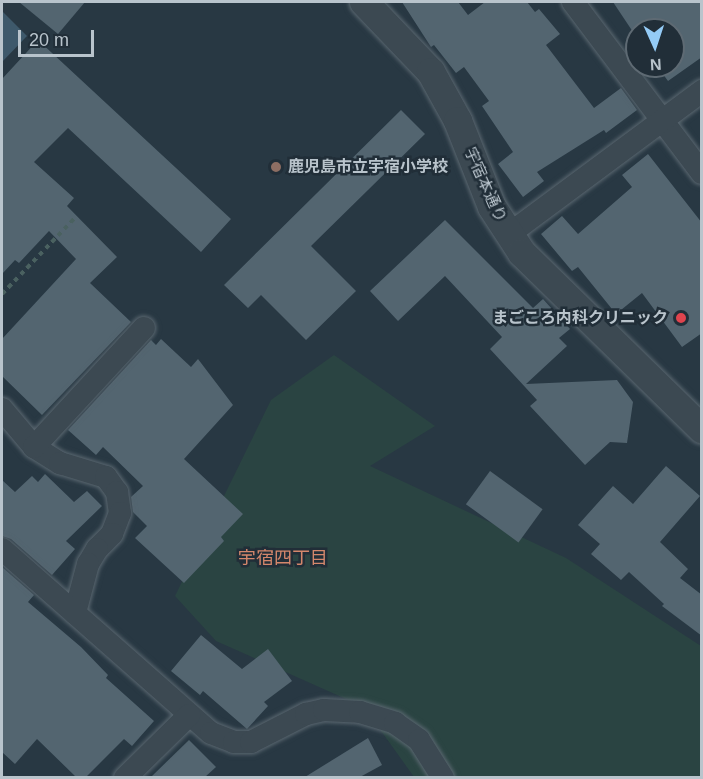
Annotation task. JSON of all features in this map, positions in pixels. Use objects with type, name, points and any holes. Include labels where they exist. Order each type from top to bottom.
[{"type":"street","name":"宇宿本通り","points":[[364,2],[431,72],[458,121],[492,207],[508,235],[552,285],[702,429]]},
{"type":"street","points":[[573,2],[659,120],[702,173]]},
{"type":"street","points":[[508,235],[659,120],[702,91]]},
{"type":"street","points":[[34,447],[144,328]]},
{"type":"street","points":[[2,410],[34,447],[60,463],[106,477],[117,492],[120,513],[112,534],[88,564],[75,613]]},
{"type":"street","points":[[2,549],[211,733],[234,742],[251,742],[306,714],[324,710],[360,712],[395,723],[419,740],[443,777]]},
{"type":"street","points":[[125,777],[189,715]]},
{"type":"path","points":[[2,294],[75,218]]},
{"type":"green space","points":[[334,355],[435,426],[370,466],[566,558],[701,646],[701,777],[414,777],[364,707],[216,641],[175,596],[271,400]]},
{"type":"water","points":[[2,11],[27,36],[2,62]]},
{"type":"building","points":[[19,2],[85,2],[58,34]]},
{"type":"building","points":[[402,2],[458,2],[468,15],[485,2],[527,2],[535,12],[539,9],[560,34],[546,45],[594,108],[621,88],[637,110],[606,133],[604,130],[537,172],[544,181],[523,197],[498,164],[513,152],[482,106],[489,101],[464,67],[456,73],[434,45],[431,47]]},
{"type":"building","points":[[613,2],[702,2],[702,57],[685,69],[685,18],[625,18],[625,20]]},
{"type":"building","points":[[38,40],[231,219],[201,252],[68,128],[34,162],[74,198],[67,206],[117,257],[90,283],[131,322],[42,415],[2,376],[2,339],[76,259],[49,231],[19,263],[15,260],[2,274],[2,79]]},
{"type":"building","points":[[401,110],[425,134],[311,246],[356,291],[306,340],[261,295],[248,308],[224,285]]},
{"type":"building","points":[[648,154],[702,223],[702,333],[682,347],[642,293],[616,314],[578,267],[572,271],[541,234],[562,216],[578,234],[632,187],[622,175]]},
{"type":"building","points":[[445,220],[533,308],[543,299],[570,329],[559,338],[567,346],[526,384],[617,380],[633,402],[627,443],[610,442],[585,465],[530,406],[537,400],[490,349],[502,337],[445,276],[398,321],[370,291]]},
{"type":"building","points":[[161,339],[191,367],[198,359],[233,405],[184,459],[243,514],[221,537],[224,541],[184,583],[135,538],[147,526],[133,512],[131,497],[143,486],[103,447],[96,455],[68,430],[151,340],[156,345]]},
{"type":"building","points":[[666,466],[700,496],[660,542],[688,569],[680,578],[702,595],[702,636],[662,606],[664,604],[629,572],[621,580],[591,554],[600,544],[578,525],[613,486],[633,504]]},
{"type":"building","points":[[490,471],[543,509],[518,542],[466,504]]},
{"type":"building","points":[[45,474],[74,502],[87,491],[102,506],[66,541],[75,549],[52,575],[11,539],[2,536],[2,480],[15,492],[32,476],[38,482]]},
{"type":"building","points":[[2,567],[34,595],[28,602],[81,647],[108,675],[106,678],[154,721],[132,746],[124,739],[86,777],[76,777],[37,739],[15,764],[2,752]]},
{"type":"building","points":[[201,635],[242,669],[268,649],[292,681],[264,702],[268,706],[247,729],[203,691],[200,695],[171,671]]},
{"type":"building","points":[[368,738],[382,765],[360,777],[305,777]]},
{"type":"building","points":[[189,740],[216,767],[205,777],[151,777]]},
{"type":"place","name":"鹿児島市立宇宿小学校","points":[[276,167]]},
{"type":"place","name":"まごころ内科クリニック","points":[[681,318]]},
{"type":"district","name":"宇宿四丁目","points":[[283,558]]}]
